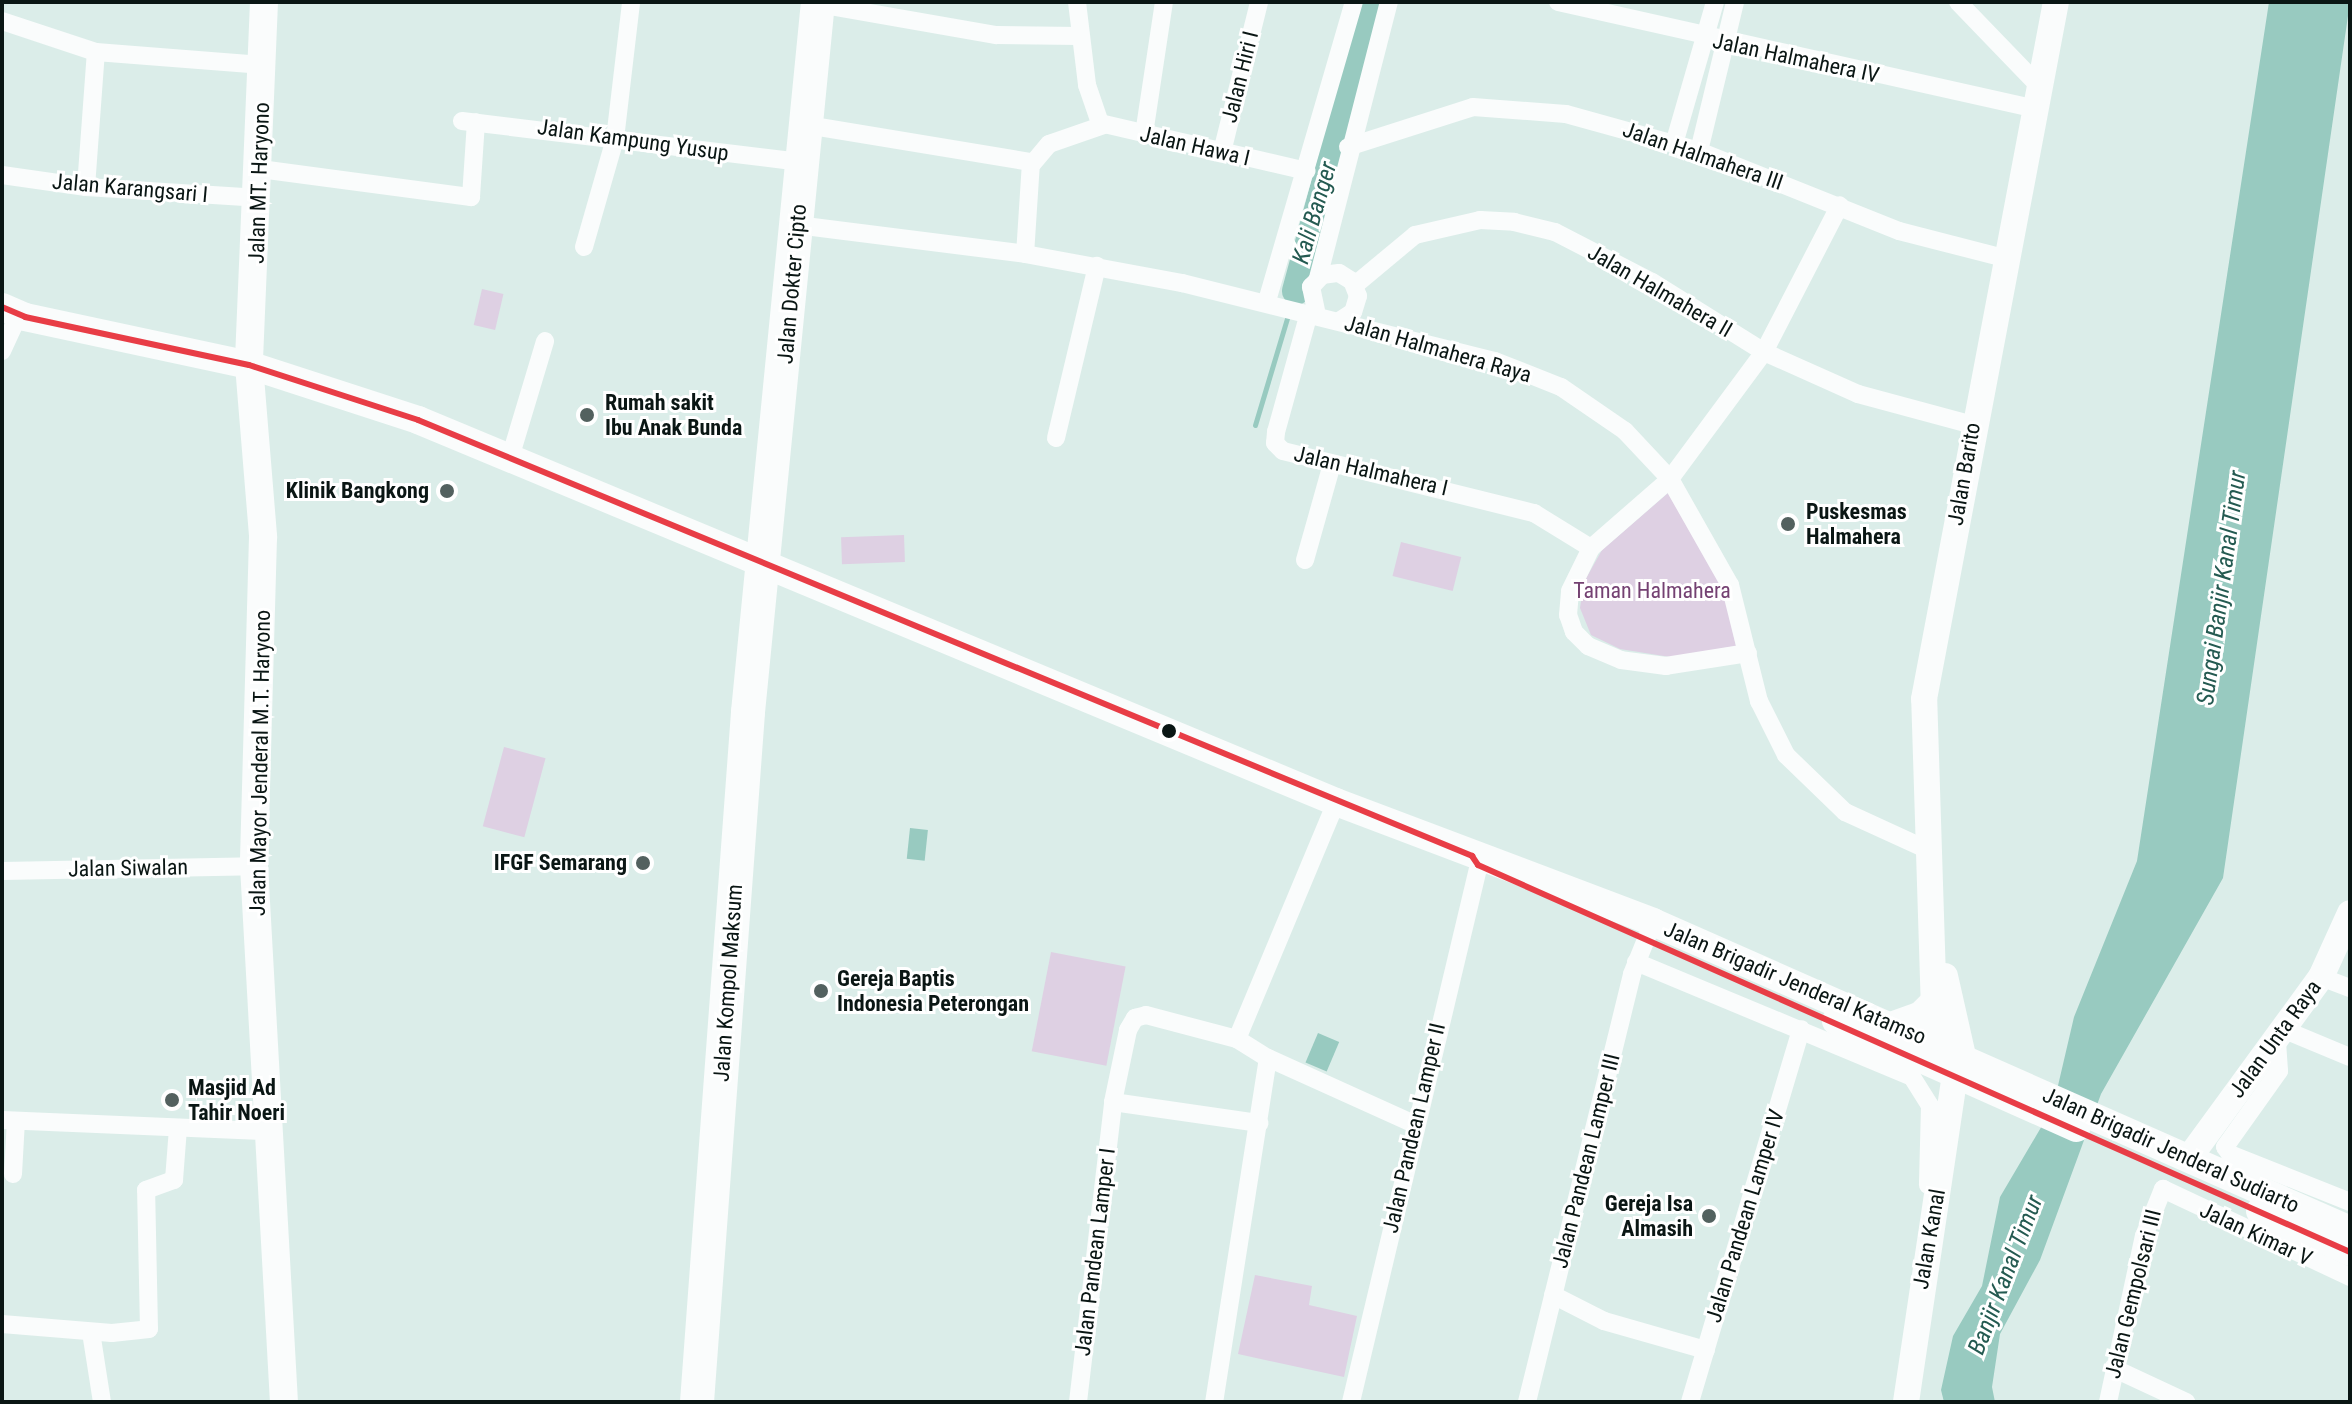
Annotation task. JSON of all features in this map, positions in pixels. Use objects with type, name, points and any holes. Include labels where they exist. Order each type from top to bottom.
[{"type":"highway","name":"Jalan Dokter Cipto","points":[[766,565],[818,3]]},
{"type":"highway","name":"Jalan Kompol Maksum","points":[[697,1402],[749,697],[766,565]]},
{"type":"main road","name":"Jalan MT. Haryono","points":[[249,365],[259,198],[264,2]]},
{"type":"main road","points":[[15,313],[249,365],[350,395],[510,458],[1477,859],[1645,941]]},
{"type":"main road","name":"Jalan Mayor Jenderal M.T. Haryono","points":[[249,365],[263,537],[254,866],[284,1402]]},
{"type":"main road","name":"Jalan Brigadir Jenderal Katamso","points":[[1645,941],[1679,952],[1989,1079]]},
{"type":"main road","name":"Jalan Brigadir Jenderal Katamso","points":[[1645,941],[1894,1025],[1935,1043],[1959,1066]]},
{"type":"main road","points":[[1894,1025],[1921,1015],[1931,1005]]},
{"type":"main road","name":"Jalan Brigadir Jenderal Sudiarto","points":[[1989,1079],[2146,1149],[2350,1252]]},
{"type":"main road","name":"Jalan Brigadir Jenderal Sudiarto","points":[[2146,1149],[2189,1158],[2350,1230]]},
{"type":"street","points":[[584,247],[615,139],[631,2]]},
{"type":"street","points":[[1025,254],[1033,163],[1049,144],[1098,118],[1079,36],[1077,2]]},
{"type":"street","points":[[1144,134],[1164,2]]},
{"type":"street","name":"Jalan Hiri I","points":[[1222,152],[1259,2]]},
{"type":"street","points":[[1295,309],[1306,171],[1354,2]]},
{"type":"street","points":[[1295,309],[1309,298],[1318,278],[1348,147],[1389,2]]},
{"type":"street","name":"Jalan Halmahera IV","points":[[1558,2],[1726,43],[2037,98]]},
{"type":"street","points":[[1674,144],[1715,2]]},
{"type":"street","points":[[1699,151],[1735,2]]},
{"type":"street","points":[[1958,2],[2037,98]]},
{"type":"street","name":"Jalan Barito","points":[[1935,951],[1928,850],[1924,699],[2004,258],[2056,2]]},
{"type":"street","points":[[818,3],[996,35],[1079,36]]},
{"type":"street","points":[[2,21],[96,52],[263,65]]},
{"type":"street","points":[[86,187],[96,52]]},
{"type":"street","name":"Jalan Halmahera III","points":[[1348,147],[1395,128],[1490,105],[1566,114],[1699,151],[1899,231],[2004,258]]},
{"type":"street","points":[[1360,109],[1395,128]]},
{"type":"street","name":"Jalan Hawa I","points":[[1098,118],[1144,134],[1306,171]]},
{"type":"street","name":"Jalan Kampung Yusup","points":[[260,169],[471,197],[469,121],[803,162]]},
{"type":"street","points":[[807,125],[1033,163]]},
{"type":"street","name":"Jalan Karangsari I","points":[[2,175],[86,187],[259,198]]},
{"type":"street","points":[[1748,653],[1666,666],[1621,660],[1588,646],[1574,632],[1568,615],[1570,591],[1591,548],[1670,479],[1764,352],[1840,205]]},
{"type":"street","name":"Jalan Halmahera II","points":[[1355,285],[1415,235],[1469,221],[1514,222],[1555,232],[1652,282],[1764,352],[1858,394],[1973,425]]},
{"type":"street","name":"Jalan Halmahera Raya","points":[[797,225],[1097,266],[1295,309],[1495,361],[1561,387],[1625,431],[1670,479],[1730,585],[1767,720],[1802,774],[1845,812],[1928,850]]},
{"type":"street","points":[[1056,438],[1097,266]]},
{"type":"street","points":[[1318,278],[1339,273],[1355,285],[1356,307],[1339,321]]},
{"type":"street","name":"Jalan Halmahera I","points":[[1295,309],[1275,443],[1283,451],[1534,513],[1591,548]]},
{"type":"street","points":[[2,351],[15,313]]},
{"type":"street","points":[[510,458],[545,341]]},
{"type":"street","points":[[1305,560],[1332,464]]},
{"type":"street","points":[[1237,1039],[1336,802]]},
{"type":"street","name":"Jalan Pandean Lamper II","points":[[1351,1402],[1477,859]]},
{"type":"street","name":"Jalan Siwalan","points":[[2,871],[254,866]]},
{"type":"street","name":"Jalan Unta Raya","points":[[2189,1158],[2281,1036],[2321,977],[2350,913]]},
{"type":"street","points":[[1645,941],[1801,1029],[1903,1071],[1920,1086],[1931,1117],[1932,1224]]},
{"type":"street","name":"Jalan Pandean Lamper III","points":[[1527,1402],[1645,941]]},
{"type":"street","points":[[1935,951],[1931,1005],[1935,1043]]},
{"type":"street","points":[[1935,951],[1959,1066]]},
{"type":"street","points":[[2321,977],[2350,988]]},
{"type":"street","name":"Jalan Pandean Lamper I","points":[[1078,1402],[1113,1102],[1135,1018],[1156,1016],[1237,1039],[1268,1058],[1414,1124]]},
{"type":"street","name":"Jalan Pandean Lamper IV","points":[[1690,1402],[1801,1029]]},
{"type":"street","points":[[2350,1057],[2281,1036],[2279,1071],[2225,1147],[2230,1154],[2350,1202]]},
{"type":"street","points":[[1214,1402],[1268,1058]]},
{"type":"street","name":"Jalan Kanal","points":[[1906,1402],[1959,1066]]},
{"type":"street","points":[[1113,1102],[1259,1123]]},
{"type":"street","points":[[13,1174],[9,1121],[269,1131]]},
{"type":"street","points":[[2,1324],[91,1332],[151,1327],[146,1190],[174,1180],[178,1128]]},
{"type":"street","name":"Jalan Kimar V","points":[[2163,1189],[2350,1277]]},
{"type":"street","name":"Jalan Gempolsari III","points":[[2108,1402],[2144,1236],[2163,1189]]},
{"type":"street","points":[[1553,1295],[1604,1321],[1706,1350]]},
{"type":"street","points":[[91,1332],[102,1402]]},
{"type":"street","points":[[2113,1368],[2186,1402]]},
{"type":"green space","points":[[482,289],[503,294],[495,330],[474,325]]},
{"type":"green space","name":"Taman Halmahera","points":[[1668,493],[1723,589],[1736,646],[1670,657],[1620,649],[1591,635],[1580,608],[1584,582],[1602,550]]},
{"type":"green space","points":[[904,535],[905,562],[842,564],[841,537]]},
{"type":"green space","points":[[1401,542],[1461,557],[1453,591],[1393,576]]},
{"type":"green space","points":[[504,747],[546,758],[524,837],[483,826]]},
{"type":"green space","points":[[1051,952],[1126,967],[1106,1066],[1032,1051]]},
{"type":"green space","points":[[1255,1275],[1312,1286],[1309,1305],[1357,1316],[1344,1377],[1238,1354]]},
{"type":"water","points":[[2269,2],[2350,2],[2223,878],[2101,1094],[2040,1260],[2000,1334],[1992,1387],[1995,1402],[1944,1402],[1941,1390],[1953,1336],[1982,1286],[2000,1197],[2053,1107],[2074,1017],[2137,861]]},
{"type":"water","points":[[910,828],[928,830],[925,861],[907,859]]},
{"type":"water","points":[[1318,1033],[1339,1042],[1327,1071],[1305,1062]]},
{"type":"waterway","name":"Kali Banger","points":[[1296,291],[1374,2]]},
{"type":"waterway","name":"Kali Banger","points":[[1291,305],[1296,291]]},
{"type":"waterway","name":"Kali Banger","points":[[1255,425],[1288,315]]},
{"type":"transit line","points":[[2,307],[25,317],[249,365],[418,420],[1472,856],[1478,865],[2350,1252]]},
{"type":"place","name":"Rumah sakit Ibu Anak Bunda","points":[[587,415]]},
{"type":"place","name":"Klinik Bangkong","points":[[447,491]]},
{"type":"place","name":"Puskesmas Halmahera","points":[[1788,524]]},
{"type":"place","name":"IFGF Semarang","points":[[643,863]]},
{"type":"place","name":"Gereja Baptis Indonesia Peterongan","points":[[821,991]]},
{"type":"place","name":"Masjid Ad Tahir Noeri","points":[[172,1100]]},
{"type":"place","name":"Gereja Isa Almasih","points":[[1709,1216]]},
{"type":"water label","name":"Sungai Banjir Kanal Timur","points":[[2222,588]]},
{"type":"water label","name":"Banjir Kanal Timur","points":[[2006,1275]]}]
